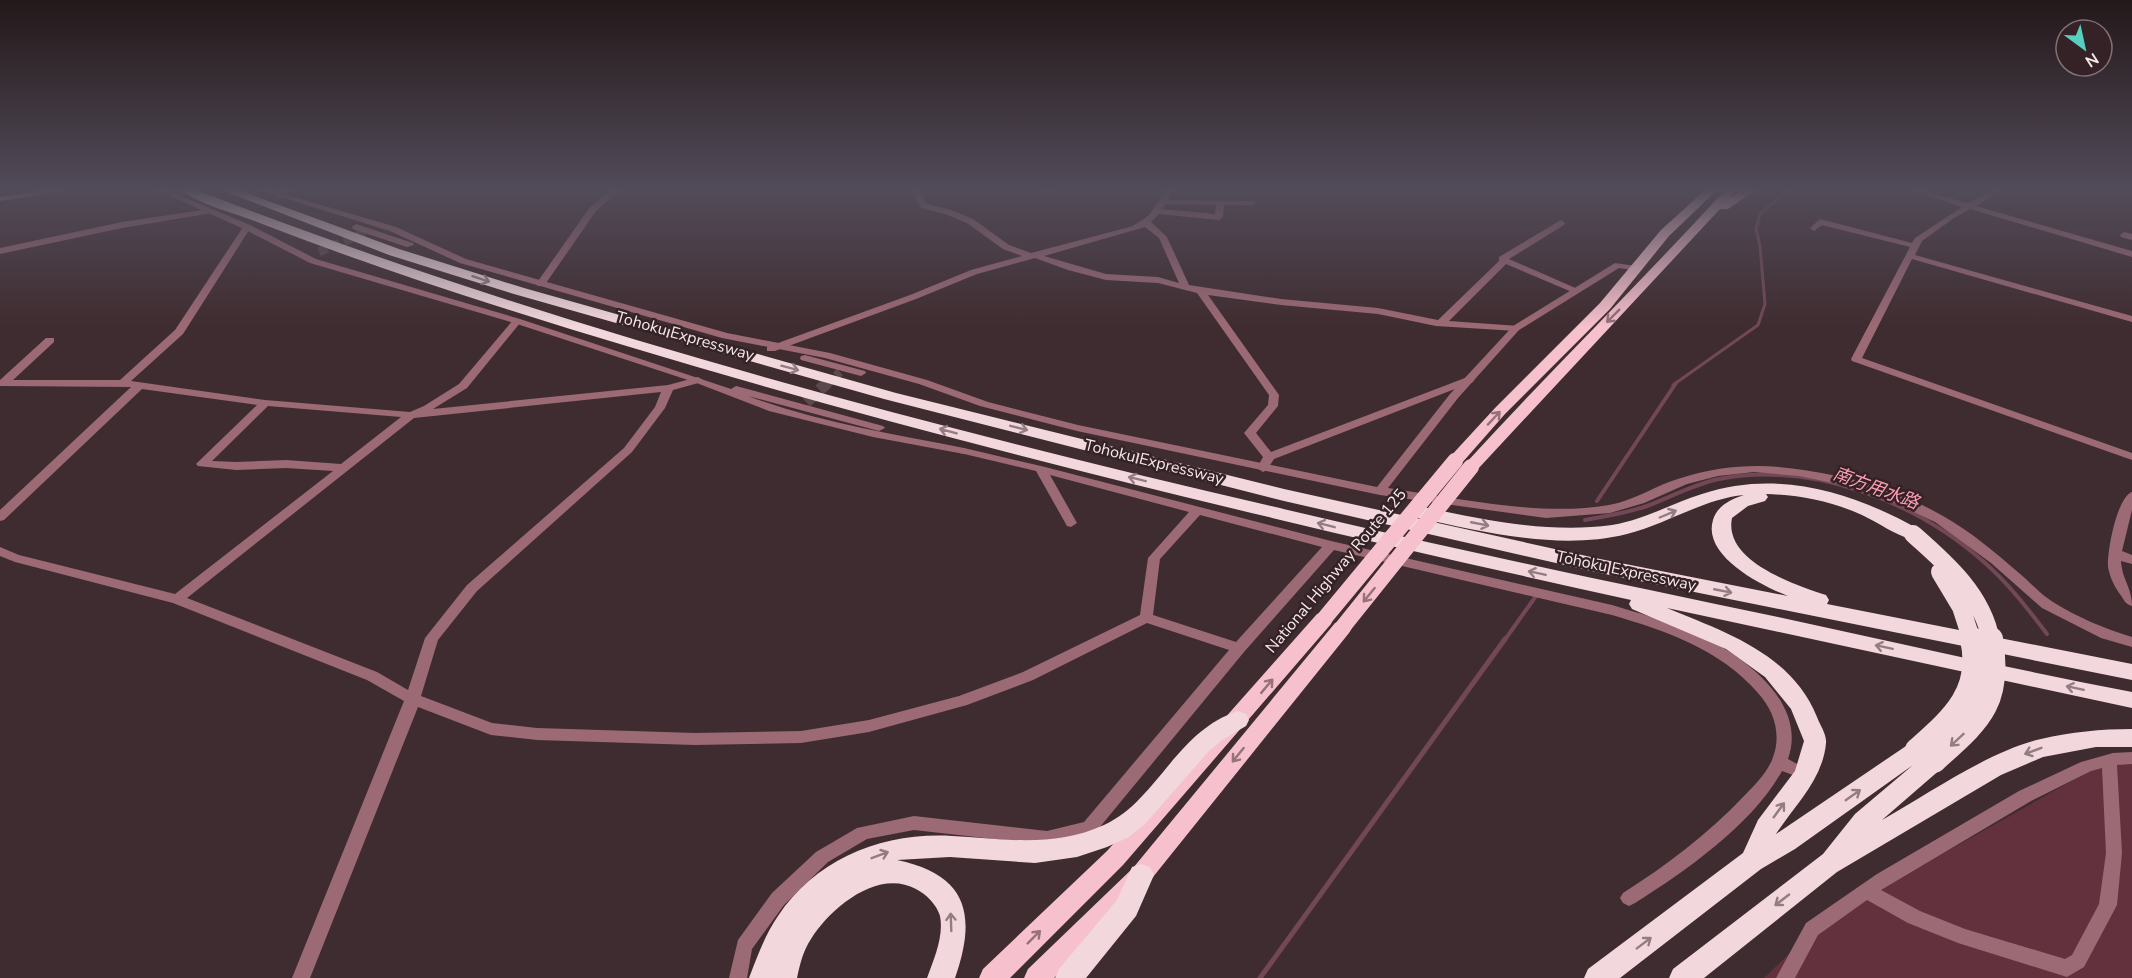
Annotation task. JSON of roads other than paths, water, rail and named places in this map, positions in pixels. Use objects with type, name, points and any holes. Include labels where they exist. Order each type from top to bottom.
[{"type":"highway","name":"Tohoku Expressway","points":[[306,236],[459,290],[611,337],[1053,458],[1400,543],[2132,700]]},
{"type":"highway","name":"Tohoku Expressway","points":[[350,236],[394,252],[519,291],[890,396],[1284,495],[1600,566],[2132,672]]},
{"type":"highway","name":"National Highway Route 125","points":[[1037,978],[1141,874],[1333,623],[1463,464],[1500,411],[1605,306],[1663,236]]},
{"type":"highway","name":"National Highway Route 125","points":[[1463,464],[1655,274],[1688,236]]},
{"type":"highway","points":[[1655,274],[1695,236]]},
{"type":"highway","points":[[1154,462],[1485,525],[1568,534],[1612,531],[1649,522],[1726,492],[1765,488],[1805,492],[1844,501],[1884,517],[1945,561],[1970,591],[1989,627],[1995,658],[1991,696],[1970,727],[1752,861],[1598,978]]},
{"type":"highway","points":[[1903,627],[1797,593],[1766,578],[1748,567],[1727,544],[1722,534],[1720,520],[1733,505],[1745,500],[1783,497],[1812,500],[1850,511],[1908,536]]},
{"type":"highway","points":[[1594,586],[1733,644],[1773,671],[1801,705],[1815,741],[1806,774],[1767,827],[1752,861]]},
{"type":"highway","name":"National Highway Route 125","points":[[993,978],[1115,858],[1238,720],[1333,623]]},
{"type":"highway","points":[[763,978],[779,935],[816,899],[839,872],[885,852],[927,846],[1045,854],[1076,848],[1126,825],[1210,736],[1238,720]]},
{"type":"highway","points":[[1683,978],[1828,864],[1993,768],[2040,748],[2085,740],[2132,738]]},
{"type":"highway","points":[[1828,864],[1864,821],[1926,755]]},
{"type":"highway","points":[[783,978],[785,968],[816,899],[873,875],[894,871],[926,880],[941,894],[953,916],[951,951],[941,978]]},
{"type":"highway","points":[[1068,978],[1127,908],[1141,874]]},
{"type":"street","points":[[0,251],[72,236]]},
{"type":"street","points":[[123,383],[179,332],[241,236]]},
{"type":"street","points":[[261,236],[313,261],[517,321],[698,380],[774,409],[873,434],[937,445],[1041,469],[1197,512],[1617,613],[1668,629],[1708,646],[1747,671],[1778,707],[1785,733],[1786,765],[1710,841],[1629,898]]},
{"type":"street","points":[[271,236],[380,279]]},
{"type":"street","points":[[380,236],[726,336],[826,355],[923,382],[984,405]]},
{"type":"street","points":[[408,236],[463,261]]},
{"type":"street","points":[[541,284],[575,236]]},
{"type":"street","points":[[990,236],[1006,247],[1093,275],[1158,280],[1200,291],[1378,312],[1440,323],[1516,328]]},
{"type":"street","points":[[775,347],[913,297],[974,272],[1107,236]]},
{"type":"street","points":[[1161,236],[1185,286]]},
{"type":"street","points":[[1540,236],[1502,259],[1575,290]]},
{"type":"street","points":[[1864,236],[2132,319]]},
{"type":"street","points":[[1924,236],[1918,240],[1856,359],[2132,457]]},
{"type":"street","points":[[2070,236],[2132,254]]},
{"type":"street","points":[[1440,323],[1501,263],[1506,261]]},
{"type":"street","points":[[1380,491],[1469,380],[1516,328],[1618,264],[1636,269]]},
{"type":"street","points":[[1200,291],[1274,395],[1273,406],[1250,433],[1266,463]]},
{"type":"street","points":[[177,599],[411,415],[428,408],[463,386],[517,321]]},
{"type":"street","points":[[1,383],[50,340]]},
{"type":"street","points":[[775,347],[842,371],[1077,428],[1266,463],[1380,491],[1546,514],[1610,509],[1640,500],[1683,481],[1718,472],[1754,468],[1799,472],[1838,480],[1877,490],[1939,519],[1996,560],[2047,605],[2106,634],[2132,642]]},
{"type":"street","points":[[1,383],[123,383],[265,403],[411,415],[668,388],[698,380],[803,405],[937,445]]},
{"type":"street","points":[[1266,463],[1469,380]]},
{"type":"street","points":[[0,517],[140,385]]},
{"type":"street","points":[[301,978],[410,707],[432,638],[472,588],[628,450],[660,408],[668,388]]},
{"type":"street","points":[[265,403],[202,464],[236,466],[286,464],[345,468]]},
{"type":"street","points":[[1041,469],[1071,523]]},
{"type":"street","points":[[2132,496],[2127,526],[2115,546],[2116,577],[2132,601]]},
{"type":"street","points":[[1146,618],[1154,558],[1197,512]]},
{"type":"street","points":[[738,978],[744,946],[778,899],[822,857],[863,832],[914,824],[1047,838],[1089,828],[1239,648],[1331,545]]},
{"type":"street","points":[[0,551],[15,558],[177,599],[372,676],[411,698],[491,729],[537,734],[695,739],[801,737],[869,726],[962,701],[1028,676],[1146,618],[1239,648]]},
{"type":"street","points":[[2116,554],[2132,560]]},
{"type":"street","points":[[1785,978],[1812,928],[1867,891],[2025,796],[2087,766],[2109,760],[2132,758]]},
{"type":"street","points":[[1867,891],[1914,917],[1964,937],[2067,968],[2078,961],[2108,905],[2114,853],[2109,760]]},
{"type":"waterway","points":[[1673,385],[1758,325],[1765,304],[1758,236]]},
{"type":"waterway","points":[[1597,501],[1676,383]]},
{"type":"waterway","name":"南方用水路","points":[[1585,520],[1639,508],[1719,479],[1754,475],[1790,476],[1826,481],[1894,504],[1957,540],[2001,579],[2047,634]]},
{"type":"waterway","points":[[1504,641],[1536,596]]},
{"type":"waterway","points":[[1260,978],[1505,639]]},
{"type":"tunnel","points":[[319,252],[357,236]]},
{"type":"tunnel","points":[[826,385],[840,372]]},
{"type":"tunnel","points":[[806,402],[827,383]]}]
